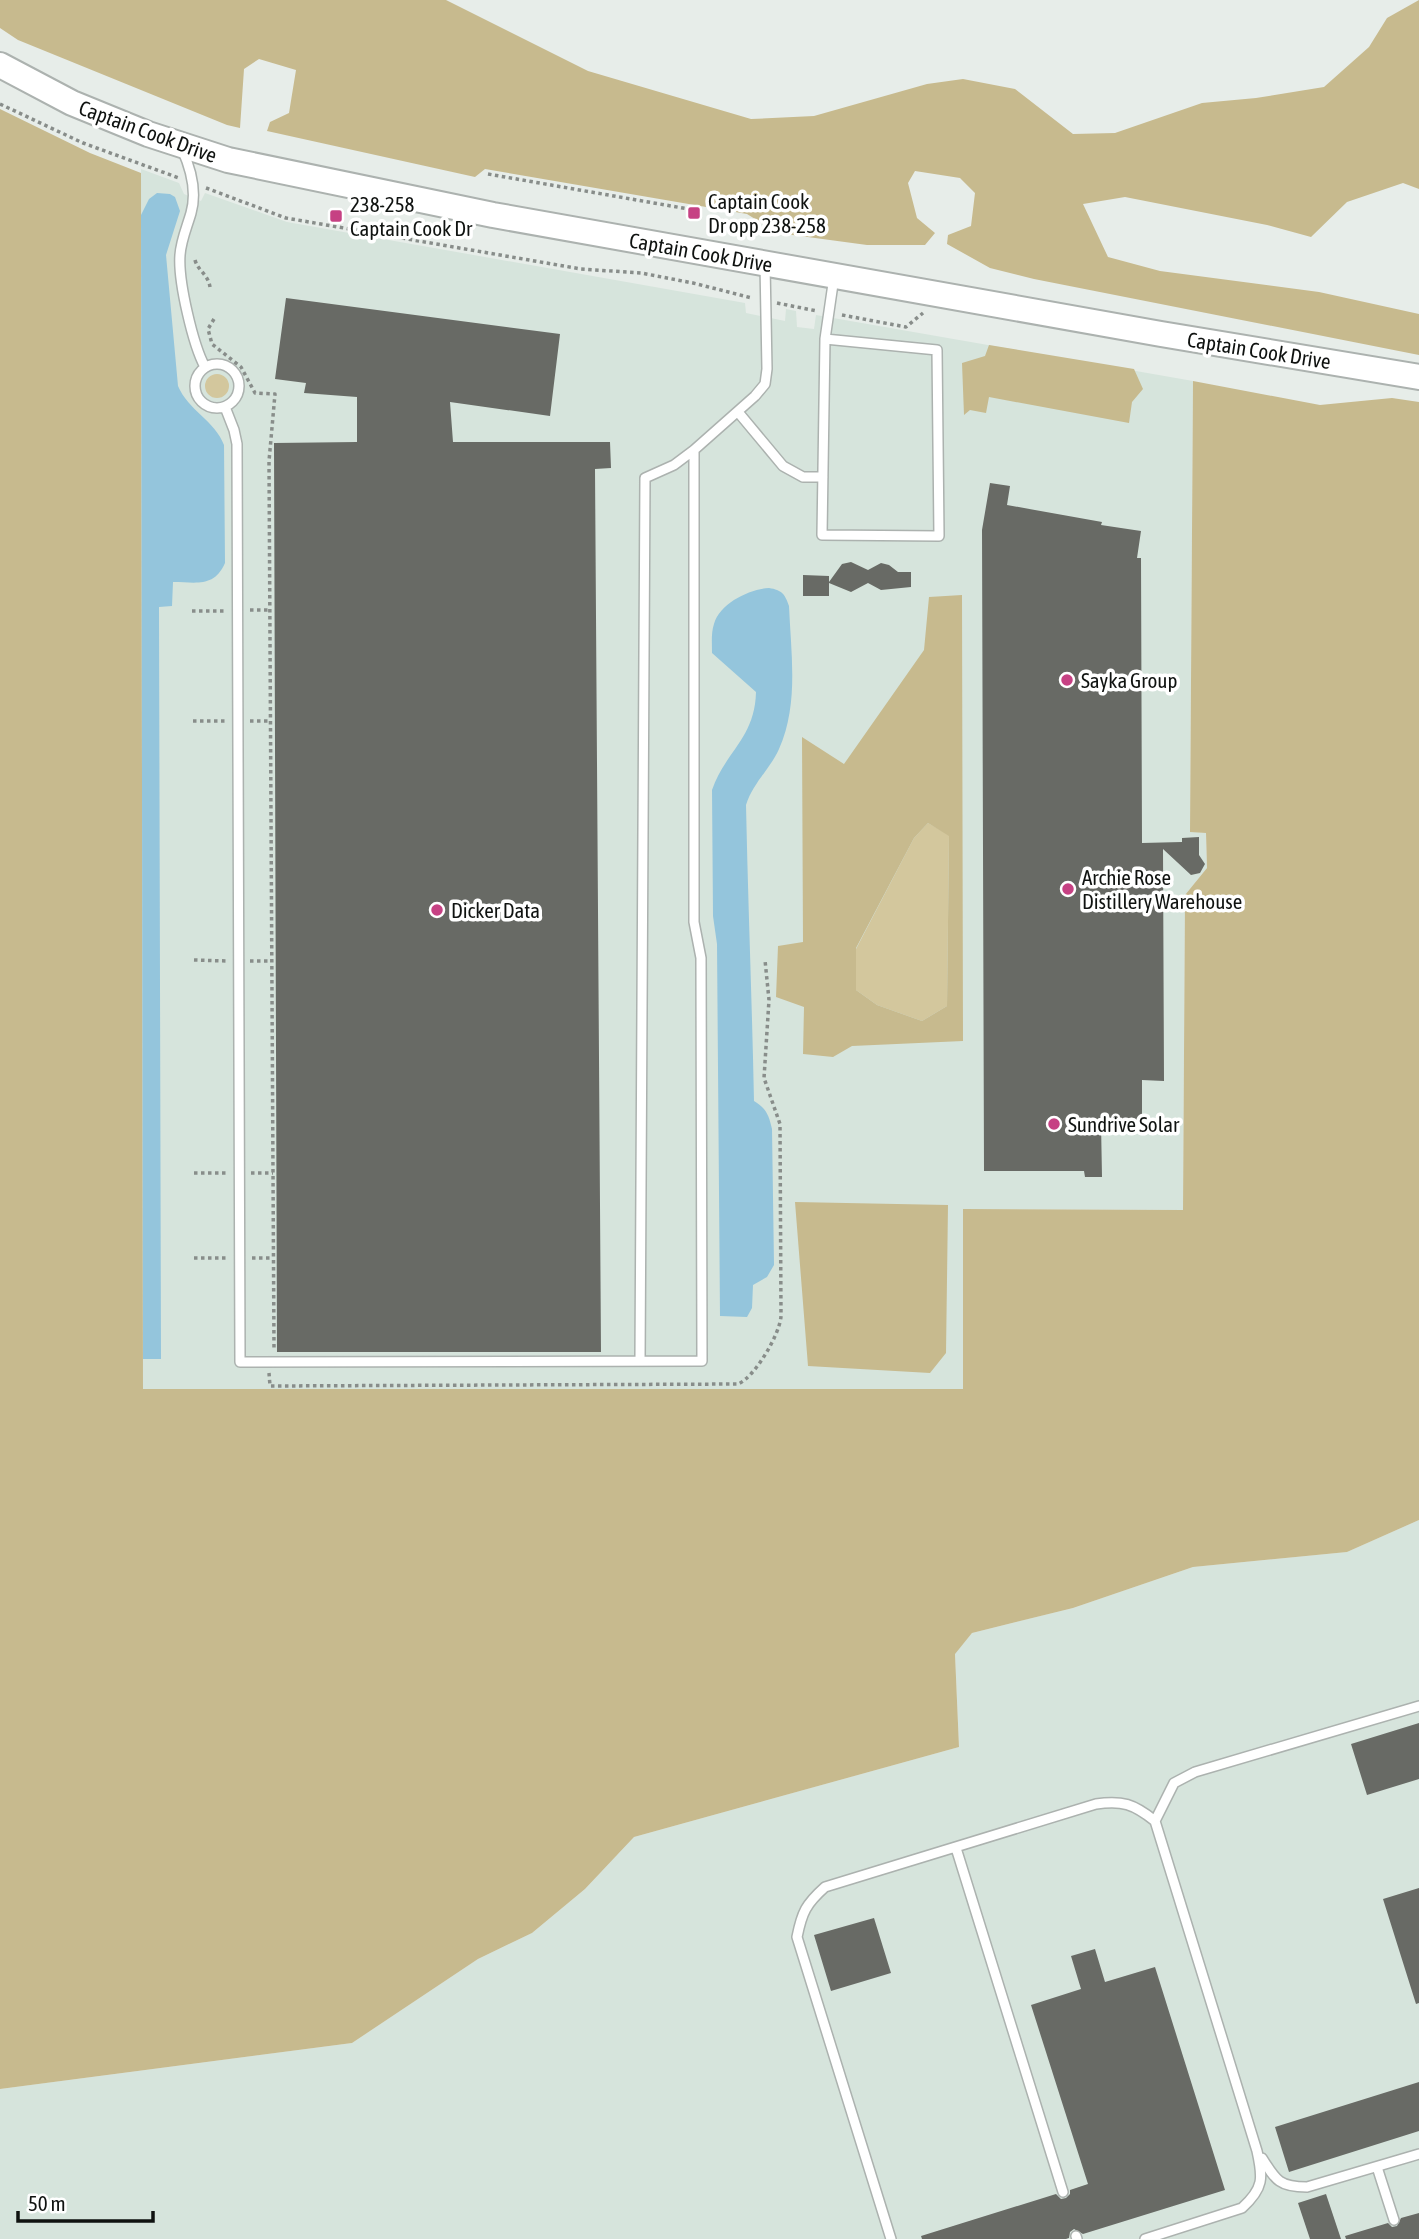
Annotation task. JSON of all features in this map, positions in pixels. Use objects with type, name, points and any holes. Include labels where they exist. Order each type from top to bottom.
[{"type":"main road","name":"Captain Cook Drive","points":[[0,65],[72,103],[228,160],[468,210],[1419,377]]},
{"type":"lane","points":[[180,144],[189,163],[193,184],[192,211],[184,232],[180,256],[198,354],[205,367]]},
{"type":"lane","points":[[640,1362],[645,478],[667,469],[694,450],[738,412],[765,384],[765,264]]},
{"type":"lane","points":[[825,339],[937,350],[939,536],[822,535],[825,339],[834,276]]},
{"type":"lane","points":[[218,363],[236,373],[239,393],[231,404],[212,408],[197,396],[195,383],[205,367],[218,363]]},
{"type":"lane","points":[[225,407],[237,444],[240,1362],[702,1361],[701,958],[694,922],[694,450]]},
{"type":"lane","points":[[738,412],[783,466],[803,477],[823,477]]},
{"type":"lane","points":[[1155,1821],[1174,1783],[1195,1772],[1419,1706]]},
{"type":"lane","points":[[891,2239],[797,1937],[808,1903],[825,1888],[1096,1804],[1115,1801],[1138,1808],[1155,1821],[1258,2151],[1263,2177],[1254,2197],[1242,2208],[1145,2239]]},
{"type":"lane","points":[[956,1848],[1063,2192]]},
{"type":"lane","points":[[1258,2151],[1275,2179],[1289,2187],[1307,2187],[1419,2154]]},
{"type":"lane","points":[[1377,2167],[1394,2220]]},
{"type":"path","points":[[0,104],[83,143],[286,218],[581,269],[641,273],[766,301],[906,327],[946,296]]},
{"type":"path","points":[[488,174],[694,211]]},
{"type":"path","points":[[194,251],[196,265],[207,276],[210,288]]},
{"type":"path","points":[[214,319],[208,328],[212,344],[241,367],[255,393],[275,394],[269,461],[274,1354]]},
{"type":"path","points":[[248,610],[270,610]]},
{"type":"path","points":[[192,611],[228,611]]},
{"type":"path","points":[[193,721],[228,721]]},
{"type":"path","points":[[248,721],[271,721]]},
{"type":"path","points":[[194,960],[229,961]]},
{"type":"path","points":[[248,961],[272,961]]},
{"type":"path","points":[[194,1173],[229,1173]]},
{"type":"path","points":[[249,1174],[273,1174]]},
{"type":"path","points":[[194,1258],[229,1258]]},
{"type":"path","points":[[250,1258],[273,1258]]},
{"type":"shaded area","points":[[0,0],[446,0],[588,71],[751,119],[814,116],[927,84],[963,79],[1015,89],[1073,134],[1115,133],[1202,103],[1324,87],[1369,47],[1387,18],[1419,0],[1419,189],[1403,183],[1347,202],[1311,237],[1267,225],[1125,197],[1083,204],[1108,257],[1160,271],[1319,292],[1419,314],[1419,355],[990,268],[947,244],[948,235],[971,226],[975,193],[960,178],[915,171],[908,183],[917,218],[935,233],[925,245],[867,245],[778,233],[747,214],[485,169],[475,177],[267,131],[270,122],[289,113],[296,70],[259,59],[244,69],[240,128],[227,125],[18,40],[0,28]]},
{"type":"shaded area","points":[[0,109],[90,153],[141,173],[143,1389],[963,1389],[963,1209],[1183,1210],[1185,895],[1207,868],[1206,833],[1190,832],[1193,381],[1320,405],[1392,398],[1419,402],[1419,1520],[1347,1552],[1193,1567],[1073,1608],[972,1633],[955,1654],[959,1747],[634,1837],[585,1889],[532,1933],[478,1959],[352,2043],[0,2089]]},
{"type":"shaded area","points":[[141,169],[179,183],[184,194],[201,201],[205,193],[287,222],[745,303],[746,313],[785,321],[786,309],[796,311],[797,327],[814,329],[816,315],[1193,381],[1190,831],[1206,833],[1207,868],[1185,895],[1183,1210],[963,1209],[963,1389],[143,1389]]},
{"type":"shaded area","points":[[989,345],[1134,369],[1143,389],[1132,402],[1129,423],[989,397],[986,413],[970,410],[964,415],[962,363],[985,356]]},
{"type":"shaded area","points":[[217,374],[226,377],[229,386],[226,395],[217,398],[208,395],[205,386],[208,377]]},
{"type":"shaded area","points":[[962,595],[963,1041],[852,1046],[833,1057],[803,1054],[804,1007],[776,997],[778,946],[803,942],[802,737],[844,764],[924,650],[929,597]],"holes":[[[928,823],[949,836],[947,1006],[922,1021],[877,1005],[856,990],[856,948],[914,838]]]},
{"type":"shaded area","points":[[928,823],[949,835],[947,1006],[922,1021],[877,1005],[856,990],[856,949],[914,838]]},
{"type":"shaded area","points":[[795,1202],[948,1205],[946,1353],[930,1373],[808,1366]]},
{"type":"shaded area","points":[[1419,1520],[1419,2239],[0,2239],[0,2089],[352,2043],[478,1959],[532,1933],[585,1889],[634,1837],[959,1747],[955,1653],[972,1633],[1073,1608],[1193,1567],[1347,1552]]},
{"type":"water","points":[[157,193],[175,197],[180,211],[166,255],[178,386],[224,445],[225,563],[221,571],[210,580],[197,583],[173,582],[172,606],[159,607],[161,1359],[143,1359],[141,215],[149,199]]},
{"type":"water","points":[[769,588],[782,593],[789,606],[791,697],[779,749],[746,805],[754,1101],[766,1112],[772,1129],[774,1265],[767,1277],[753,1285],[752,1308],[747,1317],[720,1316],[717,944],[713,916],[712,790],[751,721],[756,692],[712,653],[712,634],[717,616],[729,604],[745,594]]},
{"type":"building","name":"Dicker Data","points":[[286,298],[560,334],[550,416],[450,402],[453,442],[610,442],[611,468],[595,469],[601,1352],[277,1352],[274,443],[357,442],[357,397],[304,393],[306,383],[275,379]]},
{"type":"building","points":[[990,483],[1010,486],[1007,505],[1141,531],[1137,558],[1141,558],[1142,843],[1182,842],[1182,838],[1199,837],[1199,855],[1205,864],[1200,873],[1191,875],[1163,849],[1164,1081],[1142,1080],[1142,1123],[1101,1123],[1102,1177],[1085,1177],[1084,1171],[984,1171],[982,530]]},
{"type":"building","points":[[851,562],[868,570],[881,563],[898,572],[911,572],[911,587],[881,590],[868,583],[851,592],[829,583],[829,596],[803,596],[803,575],[829,576],[829,582],[842,564]]},
{"type":"building","points":[[1419,1723],[1419,1779],[1367,1795],[1351,1744]]},
{"type":"building","points":[[1419,1888],[1419,2003],[1416,2004],[1383,1899]]},
{"type":"building","points":[[874,1918],[891,1973],[831,1991],[814,1935]]},
{"type":"building","points":[[1095,1949],[1105,1982],[1155,1967],[1225,2190],[1083,2234],[1074,2229],[1066,2239],[922,2239],[921,2236],[1056,2194],[1061,2199],[1066,2198],[1070,2190],[1088,2184],[1031,2005],[1081,1989],[1071,1956]]},
{"type":"building","points":[[1419,2082],[1419,2131],[1289,2172],[1275,2127]]},
{"type":"building","points":[[1326,2194],[1341,2239],[1310,2239],[1298,2203]]},
{"type":"building","points":[[1419,2213],[1419,2239],[1346,2239],[1345,2236],[1388,2223],[1392,2227],[1397,2226],[1401,2218]]},
{"type":"place","name":"Captain Cook Dr opp 238-258","points":[[694,213]]},
{"type":"place","name":"238-258 Captain Cook Dr","points":[[336,216]]},
{"type":"place","name":"Sayka Group","points":[[1067,680]]},
{"type":"place","name":"Archie Rose Distillery Warehouse","points":[[1068,889]]},
{"type":"place","name":"Dicker Data","points":[[437,910]]},
{"type":"place","name":"Sundrive Solar","points":[[1054,1124]]}]
